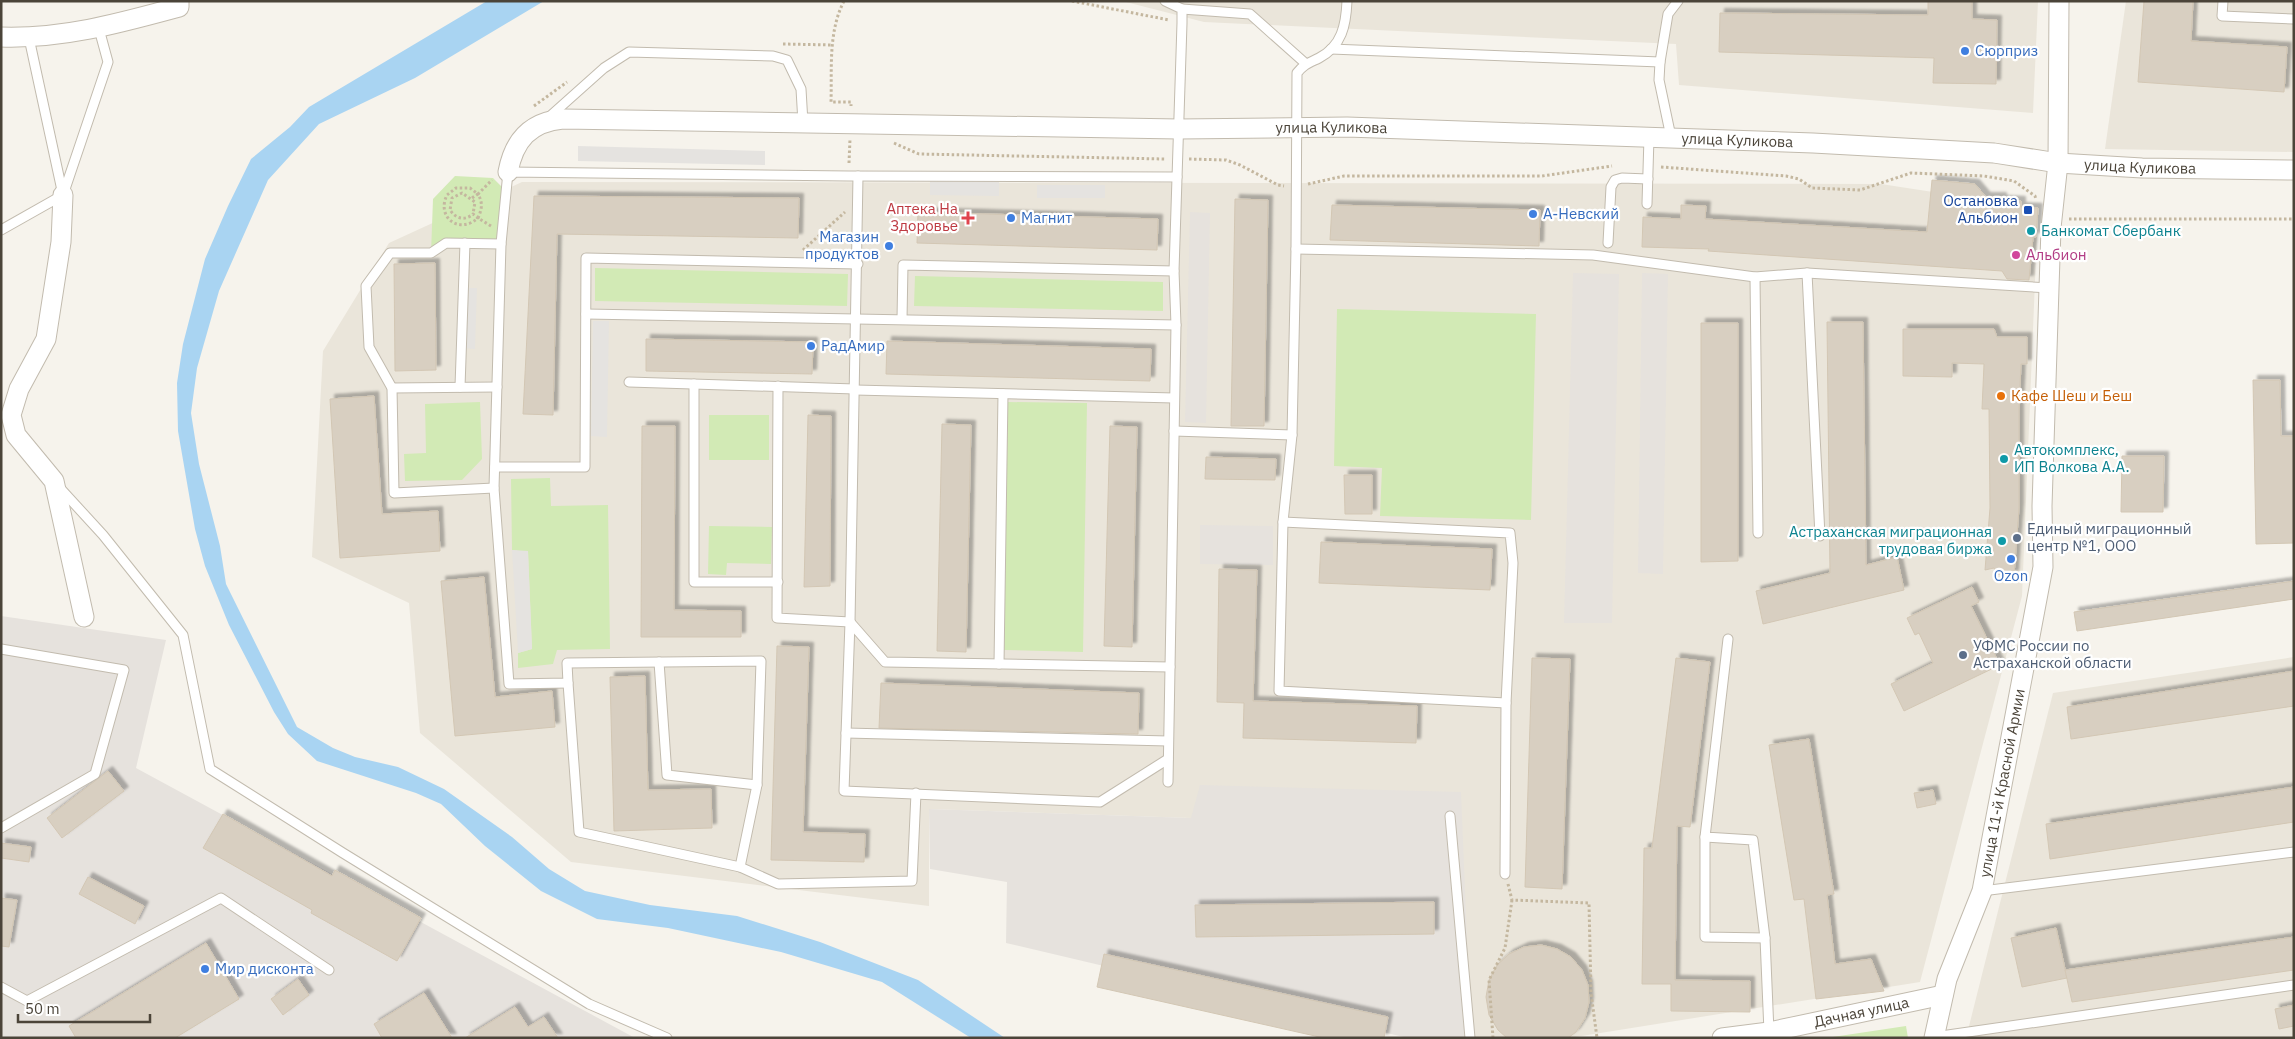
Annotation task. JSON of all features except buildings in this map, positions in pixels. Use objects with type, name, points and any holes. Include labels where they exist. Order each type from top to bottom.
[{"type":"street","name":"улица 11-й Красной Армии","points":[[1934,1038],[1947,979],[1982,891],[2043,566],[2042,506],[2049,288],[2052,219],[2058,163],[2059,1]]},
{"type":"street","points":[[1,37],[29,38],[99,29],[179,4]]},
{"type":"street","name":"улица Куликова","points":[[535,117],[1179,129],[1347,127],[1649,136],[1994,153],[2058,163],[2142,168],[2294,170]]},
{"type":"street","points":[[502,174],[515,147],[530,130],[535,117]]},
{"type":"street","points":[[64,195],[61,242],[46,339],[19,389],[11,416],[16,435],[54,481],[84,617]]},
{"type":"street","name":"Дачная улица","points":[[1722,1038],[1769,1032],[1943,995]]},
{"type":"lane","points":[[1165,1],[1182,9],[1250,14],[1306,63]]},
{"type":"lane","points":[[1347,1],[1346,21],[1341,37],[1331,49],[1319,58],[1306,63],[1296,73],[1297,186],[1292,435],[1283,522],[1279,691],[1506,703]]},
{"type":"lane","points":[[1671,137],[1659,80],[1668,14],[1678,1]]},
{"type":"lane","points":[[2223,1],[2222,16],[2294,19]]},
{"type":"lane","points":[[1168,782],[1176,326],[1174,271],[1182,9]]},
{"type":"lane","points":[[1,230],[64,195],[108,62],[99,29]]},
{"type":"lane","points":[[29,38],[64,195]]},
{"type":"lane","points":[[1331,49],[1660,62]]},
{"type":"lane","points":[[535,117],[630,52],[773,56],[787,60],[801,89],[803,123]]},
{"type":"lane","points":[[1647,204],[1649,136]]},
{"type":"lane","points":[[568,683],[509,684],[494,488],[502,174],[1177,177]]},
{"type":"lane","points":[[854,176],[858,200],[858,264],[850,622],[844,791],[1100,802],[1168,760]]},
{"type":"lane","points":[[1608,243],[1611,187],[1615,180],[1622,178],[1648,179]]},
{"type":"lane","points":[[494,488],[394,493],[392,388],[368,347],[366,286],[390,253],[432,253],[446,243],[501,244]]},
{"type":"lane","points":[[460,387],[466,243]]},
{"type":"lane","points":[[1296,249],[1593,255],[1755,277],[1807,273],[2049,288]]},
{"type":"lane","points":[[495,467],[584,467],[586,258],[858,264]]},
{"type":"lane","points":[[902,320],[903,265],[1174,271]]},
{"type":"lane","points":[[1807,273],[1820,536]]},
{"type":"lane","points":[[1755,277],[1758,533]]},
{"type":"lane","points":[[586,314],[857,318],[1176,326]]},
{"type":"lane","points":[[629,382],[1174,398]]},
{"type":"lane","points":[[694,384],[694,582],[778,582]]},
{"type":"lane","points":[[778,386],[778,618],[850,622],[885,662],[1170,667]]},
{"type":"lane","points":[[392,388],[497,387]]},
{"type":"lane","points":[[999,664],[1003,394]]},
{"type":"lane","points":[[1174,431],[1292,435]]},
{"type":"lane","points":[[54,481],[103,535],[183,635],[210,769],[589,1004],[667,1038]]},
{"type":"lane","points":[[1283,522],[1510,533],[1513,562],[1506,703],[1505,874]]},
{"type":"lane","points":[[1728,639],[1705,837],[1705,937],[1765,938]]},
{"type":"lane","points":[[1,649],[124,670],[95,774],[1,828]]},
{"type":"lane","points":[[740,867],[757,785],[761,661],[567,663],[579,832],[740,867],[778,884],[912,881],[916,793]]},
{"type":"lane","points":[[658,662],[667,775],[757,785]]},
{"type":"lane","points":[[846,733],[1168,741]]},
{"type":"lane","points":[[1450,816],[1470,1038]]},
{"type":"lane","points":[[1705,837],[1753,840],[1765,938],[1769,1032]]},
{"type":"lane","points":[[1982,891],[2294,852]]},
{"type":"lane","points":[[1,987],[27,1001],[221,898],[329,970]]},
{"type":"lane","points":[[1934,1038],[2294,985]]},
{"type":"path","points":[[844,1],[838,12],[832,45],[831,102],[851,102],[850,124],[854,176]]},
{"type":"path","points":[[1072,1],[1182,23]]},
{"type":"path","points":[[773,44],[832,45]]},
{"type":"path","points":[[535,117],[568,81]]},
{"type":"path","points":[[890,142],[919,154],[1226,160],[1240,164],[1278,186],[1297,186],[1344,176],[1542,176],[1618,165]]},
{"type":"path","points":[[1648,167],[1786,176],[1799,179],[1812,188],[1860,190],[1912,173],[1984,176],[2014,181],[2034,196],[2044,218],[2052,219],[2294,219]]},
{"type":"path","points":[[472,198],[502,174]]},
{"type":"path","points":[[462,186],[462,193]]},
{"type":"path","points":[[462,186],[470,188],[478,194],[481,204],[478,218],[472,223],[463,225],[447,218],[444,208],[446,195],[462,186]]},
{"type":"path","points":[[462,193],[472,198],[475,206],[473,214],[462,218],[452,213],[450,206],[452,198],[462,193]]},
{"type":"path","points":[[446,195],[452,198]]},
{"type":"path","points":[[789,262],[858,200]]},
{"type":"path","points":[[447,218],[452,213]]},
{"type":"path","points":[[473,214],[493,228]]},
{"type":"path","points":[[462,218],[463,225]]},
{"type":"path","points":[[1493,1038],[1489,980],[1505,948],[1512,900],[1505,874]]},
{"type":"path","points":[[1512,900],[1589,903],[1591,993],[1597,1038]]},
{"type":"shaded area","points":[[1122,1],[2038,1],[2033,113],[1679,85],[1676,44],[1204,22]]},
{"type":"shaded area","points":[[2126,1],[2294,1],[2294,152],[2105,149]]},
{"type":"shaded area","points":[[578,146],[765,151],[765,165],[578,161]]},
{"type":"shaded area","points":[[930,181],[999,182],[999,196],[930,195]]},
{"type":"shaded area","points":[[522,182],[1881,184],[2038,208],[2022,596],[1920,982],[1569,1038],[1471,1038],[1460,792],[1191,818],[929,809],[929,906],[571,862],[420,733],[409,603],[312,557],[323,351],[389,243]]},
{"type":"shaded area","points":[[1037,185],[1105,185],[1105,198],[1037,198]]},
{"type":"shaded area","points":[[1190,212],[1210,213],[1206,423],[1185,422]]},
{"type":"shaded area","points":[[1573,273],[1619,274],[1612,623],[1564,623]]},
{"type":"shaded area","points":[[1642,273],[1668,274],[1663,574],[1638,573]]},
{"type":"shaded area","points":[[466,288],[477,288],[475,349],[464,348]]},
{"type":"shaded area","points":[[593,321],[609,321],[607,437],[591,436]]},
{"type":"shaded area","points":[[1200,525],[1273,526],[1273,565],[1200,564]]},
{"type":"shaded area","points":[[512,550],[528,551],[532,649],[518,653]]},
{"type":"shaded area","points":[[1,616],[166,640],[136,768],[635,1038],[1,1038]]},
{"type":"shaded area","points":[[2294,657],[2294,1038],[1966,1038],[2053,693]]},
{"type":"shaded area","points":[[1200,785],[1461,792],[1471,1038],[1408,1038],[1006,943],[1007,882],[930,869],[929,809],[1191,818]]},
{"type":"green space","points":[[455,176],[493,178],[505,190],[501,244],[446,243],[431,253],[433,199]]},
{"type":"green space","points":[[595,268],[848,274],[847,306],[595,301]]},
{"type":"green space","points":[[915,276],[1163,282],[1163,311],[914,306]]},
{"type":"green space","points":[[1337,309],[1536,314],[1531,520],[1380,516],[1382,468],[1334,466]]},
{"type":"green space","points":[[480,402],[482,459],[462,480],[405,481],[404,454],[426,453],[425,404]]},
{"type":"green space","points":[[1008,402],[1087,403],[1083,652],[1004,650]]},
{"type":"green space","points":[[709,415],[769,415],[769,460],[709,460]]},
{"type":"green space","points":[[550,478],[551,506],[608,505],[610,649],[557,650],[553,664],[518,668],[518,653],[532,649],[528,552],[512,550],[511,479]]},
{"type":"green space","points":[[709,526],[772,527],[771,564],[727,563],[726,575],[708,574]]},
{"type":"green space","points":[[1906,1026],[1908,1038],[1826,1038]]},
{"type":"water","points":[[487,1],[544,1],[415,78],[319,124],[268,180],[219,291],[197,368],[191,413],[199,464],[220,546],[226,584],[297,727],[333,748],[355,757],[398,767],[444,789],[512,837],[549,869],[585,891],[650,905],[737,916],[820,942],[918,980],[1005,1038],[971,1038],[882,982],[781,952],[668,928],[597,919],[541,891],[485,846],[441,804],[416,793],[317,761],[288,734],[274,712],[229,625],[205,566],[195,529],[178,431],[177,383],[183,344],[205,259],[251,159],[290,127],[309,107]]},
{"type":"place","name":"Сюрприз","points":[[1965,51]]},
{"type":"place","name":"Остановка Альбион","points":[[2028,210]]},
{"type":"place","name":"А-Невский","points":[[1533,214]]},
{"type":"place","name":"Аптека На Здоровье","points":[[968,218]]},
{"type":"place","name":"Магнит","points":[[1011,218]]},
{"type":"place","name":"Банкомат Сбербанк","points":[[2031,231]]},
{"type":"place","name":"Магазин продуктов","points":[[889,246]]},
{"type":"place","name":"Альбион","points":[[2016,255]]},
{"type":"place","name":"РадАмир","points":[[811,346]]},
{"type":"place","name":"Кафе Шеш и Беш","points":[[2001,396]]},
{"type":"place","name":"Автокомплекс, ИП Волкова А.А.","points":[[2004,459]]},
{"type":"place","name":"Единый миграционный центр №1, ООО","points":[[2017,538]]},
{"type":"place","name":"Астраханская миграционная трудовая биржа","points":[[2002,541]]},
{"type":"place","name":"Ozon","points":[[2011,559]]},
{"type":"place","name":"УФМС России по Астраханской области","points":[[1963,655]]},
{"type":"place","name":"Мир дисконта","points":[[205,969]]}]
